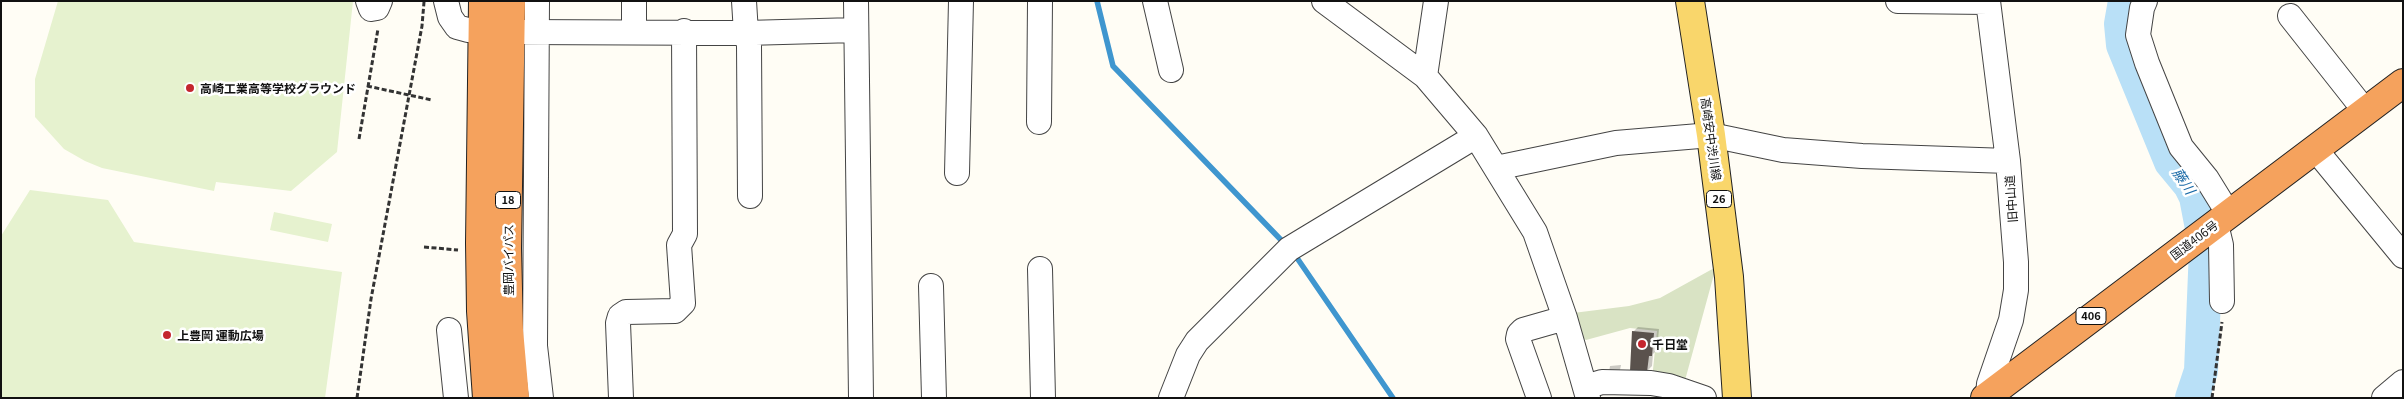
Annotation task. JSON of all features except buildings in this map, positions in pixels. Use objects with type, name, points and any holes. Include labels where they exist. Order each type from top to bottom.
[{"type":"highway","name":"18","points":[[483,1],[480,244],[481,311],[487,398]]},
{"type":"highway","name":"豊岡バイパス","points":[[511,1],[524,32],[507,248],[509,330],[515,398]]},
{"type":"highway","name":"国道406号","points":[[1986,396],[2403,83]]},
{"type":"main road","name":"高崎安中渋川線","points":[[1690,1],[1712,135],[1729,276],[1738,398]]},
{"type":"street","points":[[446,1],[450,17],[457,27],[483,31]]},
{"type":"street","points":[[537,1],[524,32],[535,346],[541,398]]},
{"type":"street","points":[[634,1],[634,32]]},
{"type":"street","points":[[744,1],[746,32],[749,44],[750,196]]},
{"type":"street","points":[[856,1],[861,398]]},
{"type":"street","points":[[957,173],[961,1]]},
{"type":"street","points":[[1039,122],[1040,1]]},
{"type":"street","points":[[1155,1],[1171,70]]},
{"type":"street","points":[[1324,1],[1425,76],[1476,136],[1535,232],[1587,392],[1602,382],[1623,380],[1669,386],[1704,398]]},
{"type":"street","points":[[1425,76],[1436,1]]},
{"type":"street","points":[[1898,1],[1988,2]]},
{"type":"street","points":[[2145,1],[2142,8],[2138,36],[2147,63],[2181,147],[2207,179],[2213,226],[2221,244],[2222,301]]},
{"type":"street","name":"旧中山道","points":[[1986,396],[2011,320],[2016,290],[2016,262],[2008,161],[1988,2]]},
{"type":"street","points":[[2290,16],[2365,111]]},
{"type":"street","points":[[524,32],[856,30]]},
{"type":"street","points":[[621,398],[618,323],[620,316],[626,312],[675,311],[683,303],[679,246],[685,234],[684,31]]},
{"type":"street","points":[[1496,168],[1616,143],[1712,135],[1784,150],[1862,156],[2008,161]]},
{"type":"street","points":[[1171,398],[1188,355],[1197,341],[1289,249],[1476,136]]},
{"type":"street","points":[[2315,148],[2403,256]]},
{"type":"street","points":[[1040,269],[1042,398]]},
{"type":"street","points":[[931,286],[934,398]]},
{"type":"street","points":[[1539,398],[1518,339],[1519,334],[1523,330],[1564,318]]},
{"type":"street","points":[[449,330],[456,398]]},
{"type":"street","points":[[2384,398],[2403,382]]},
{"type":"path","points":[[357,398],[371,299],[422,26],[424,1]]},
{"type":"path","points":[[359,139],[368,86],[376,8]]},
{"type":"path","points":[[368,86],[432,100]]},
{"type":"path","points":[[424,247],[464,250]]},
{"type":"path","points":[[2212,398],[2220,346],[2222,301]]},
{"type":"green space","name":"高崎工業高等学校グラウンド","points":[[58,1],[353,1],[337,152],[291,191],[216,182],[214,191],[102,168],[85,161],[64,149],[35,117],[35,79]]},
{"type":"green space","name":"上豊岡 運動広場","points":[[30,190],[108,200],[134,242],[342,272],[325,398],[1,398],[1,236]]},
{"type":"green space","points":[[274,212],[332,224],[328,242],[270,230]]},
{"type":"green space","points":[[1716,267],[1684,384],[1652,379],[1657,331],[1630,328],[1586,340],[1580,336],[1573,313],[1629,306],[1660,298]]},
{"type":"waterway","points":[[1097,1],[1113,66],[1284,243]]},
{"type":"waterway","name":"藤川","points":[[2125,1],[2121,24],[2123,45],[2171,162],[2190,185],[2196,197],[2206,249],[2201,371],[2192,398]]},
{"type":"waterway","points":[[1295,255],[1393,398]]},
{"type":"place","name":"高崎工業高等学校グラウンド","points":[[190,88]]},
{"type":"place","name":"上豊岡 運動広場","points":[[167,335]]},
{"type":"place","name":"千日堂","points":[[1642,344]]}]
